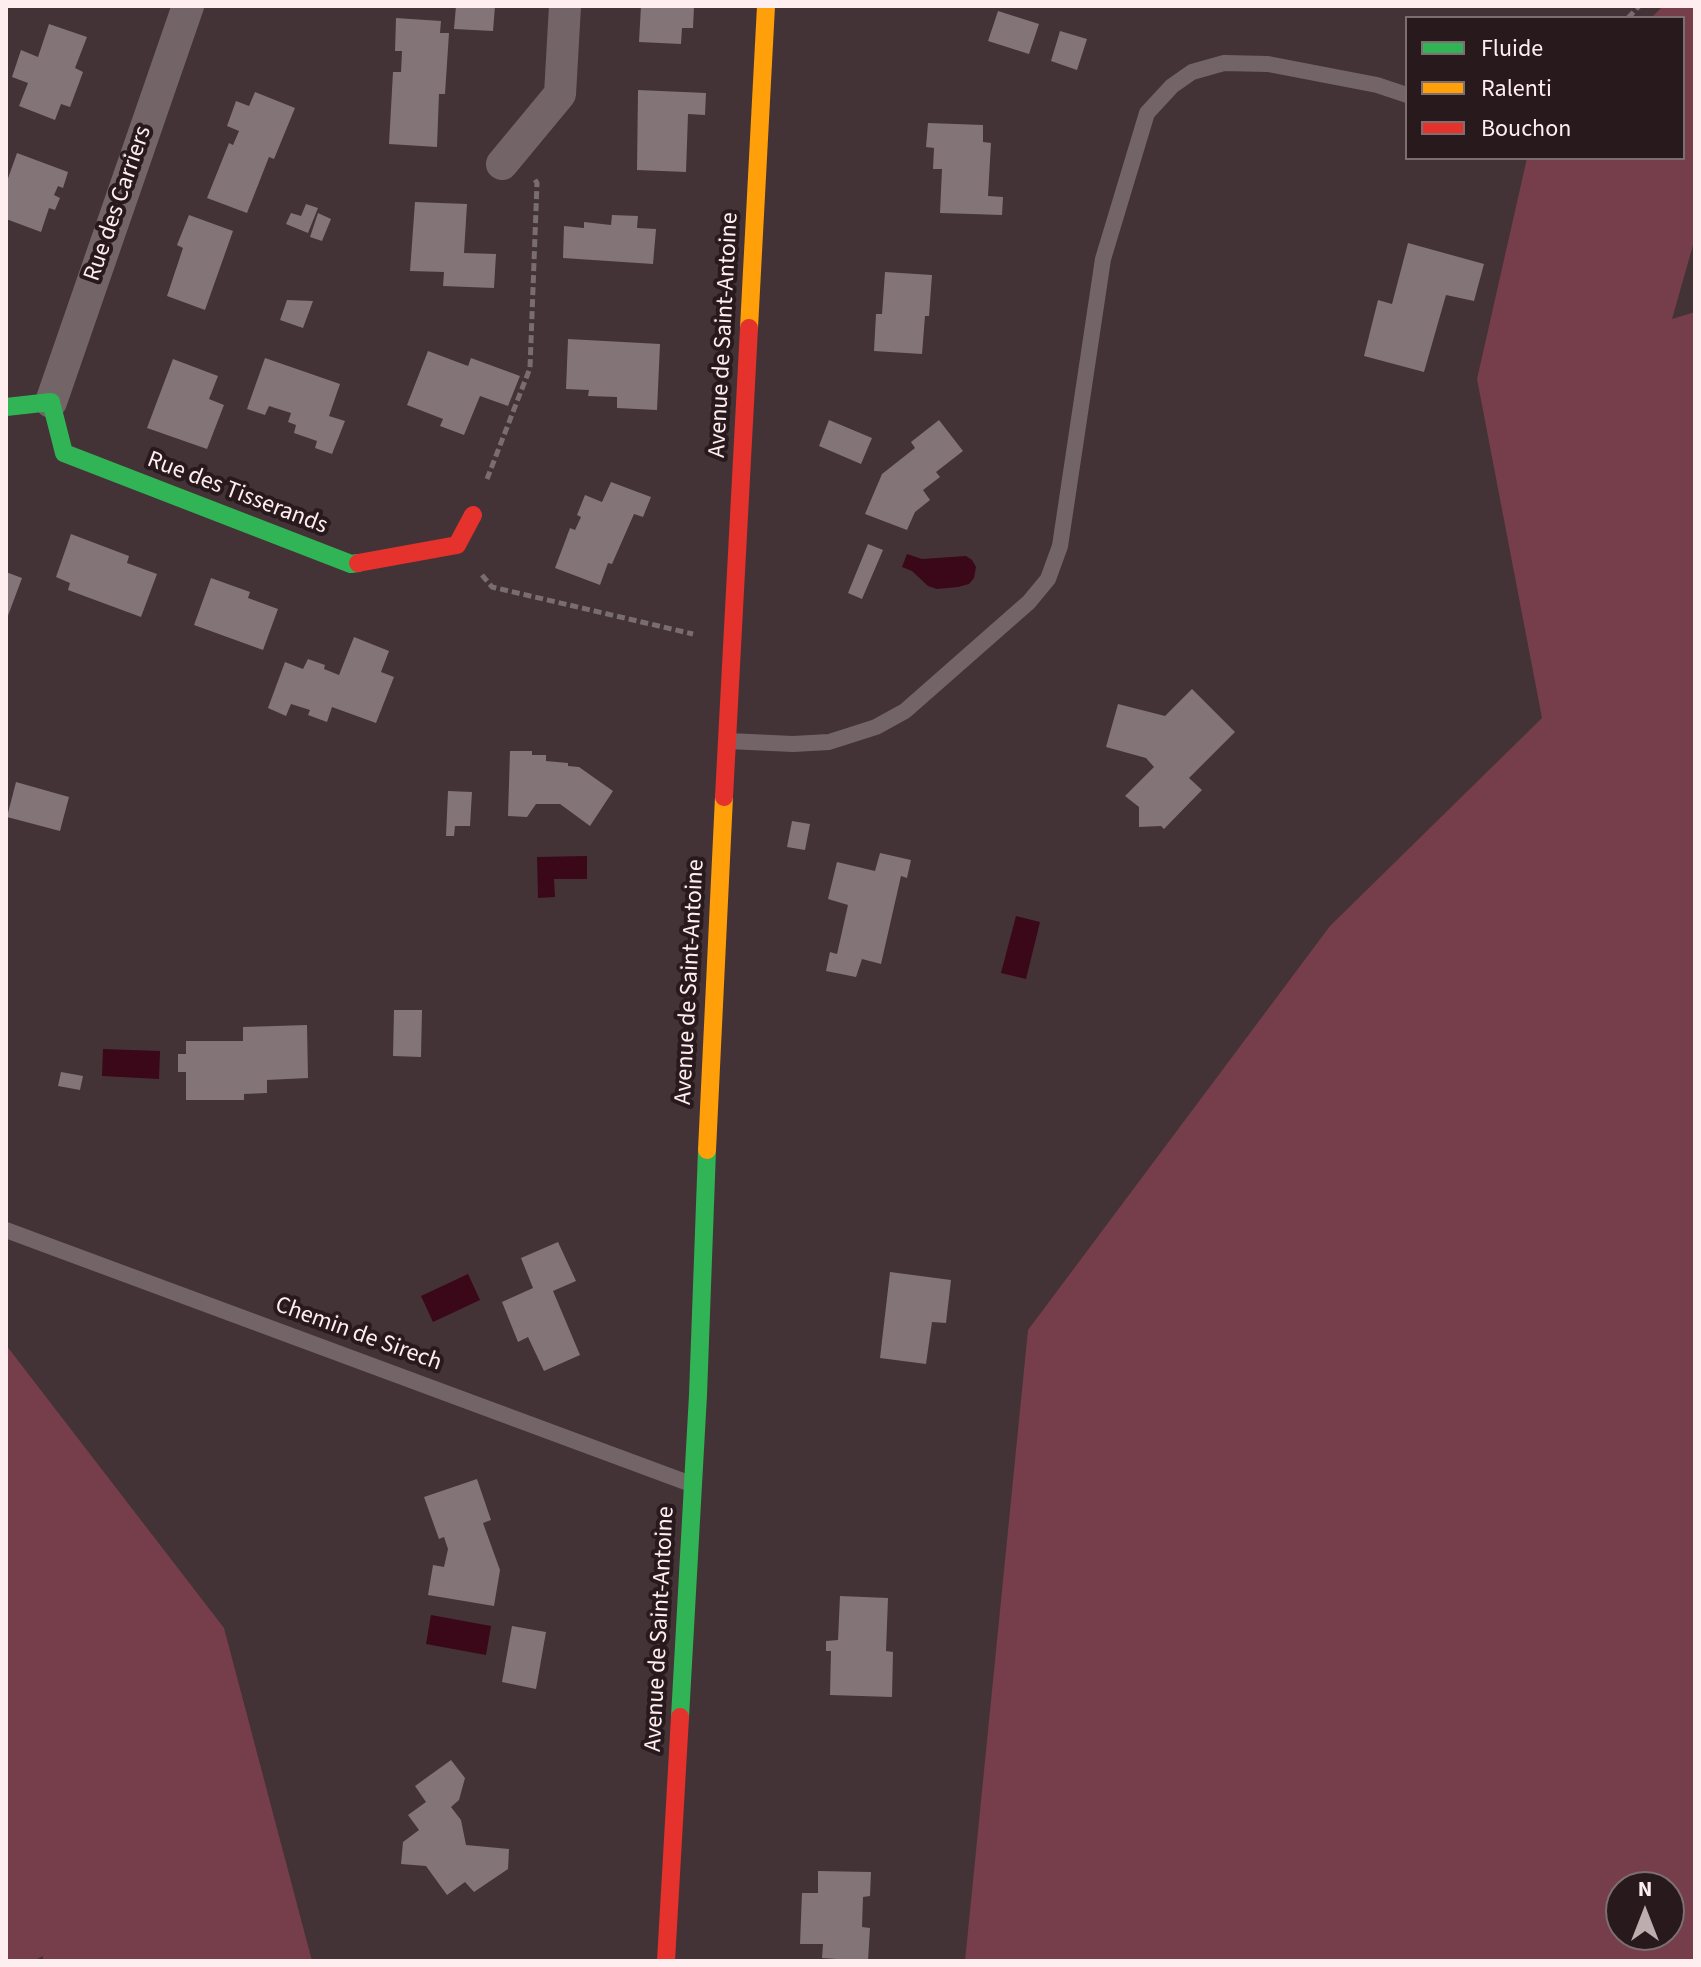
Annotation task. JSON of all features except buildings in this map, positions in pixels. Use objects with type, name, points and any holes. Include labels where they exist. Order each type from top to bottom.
[{"type":"street","name":"Rue des Carriers","points":[[51,402],[188,6]]},
{"type":"street","points":[[510,154],[560,94],[565,6]]},
{"type":"street","name":"Avenue de Saint-Antoine","points":[[666,1961],[693,1484],[711,1040],[766,6]]},
{"type":"street","points":[[6,407],[51,402]]},
{"type":"street","name":"Rue des Tisserands","points":[[51,402],[64,453],[351,564],[457,545]]},
{"type":"street","points":[[457,545],[473,515]]},
{"type":"lane","points":[[728,741],[829,742],[876,727],[905,711],[1029,602],[1048,579],[1060,546],[1103,259],[1147,113],[1172,86],[1192,72],[1224,63],[1268,64],[1377,85],[1405,94]]},
{"type":"lane","name":"Chemin de Sirech","points":[[6,1230],[693,1484]]},
{"type":"path","points":[[473,515],[530,368],[537,183],[510,154]]},
{"type":"path","points":[[457,545],[492,587],[733,643]]},
{"type":"shaded area","points":[[1663,6],[1695,6],[1695,238],[1672,319],[1695,312],[1695,1961],[965,1961],[1028,1330],[1330,926],[1542,718],[1477,379],[1527,160],[1685,160],[1685,16],[1653,16]]},
{"type":"shaded area","points":[[907,554],[922,559],[966,556],[976,567],[974,578],[969,584],[958,587],[937,589],[928,586],[912,571],[902,567]]},
{"type":"shaded area","points":[[587,856],[587,879],[554,879],[555,897],[538,898],[537,857]]},
{"type":"shaded area","points":[[1016,916],[1040,922],[1026,979],[1001,973]]},
{"type":"shaded area","points":[[103,1049],[160,1051],[159,1079],[102,1076]]},
{"type":"shaded area","points":[[468,1274],[480,1300],[433,1322],[421,1296]]},
{"type":"shaded area","points":[[6,1345],[224,1628],[312,1961],[43,1961],[43,1956],[33,1961],[6,1961]]},
{"type":"shaded area","points":[[431,1615],[491,1626],[486,1655],[426,1644]]},
{"type":"traffic: fast","points":[[6,407],[51,402],[64,453],[351,564],[358,563]]},
{"type":"traffic: fast","points":[[680,1717],[698,1395],[707,1150]]},
{"type":"traffic: slow","points":[[749,328],[766,6]]},
{"type":"traffic: slow","points":[[707,1150],[724,797]]},
{"type":"traffic: jam","points":[[724,797],[749,328]]},
{"type":"traffic: jam","points":[[358,563],[457,545],[473,515]]},
{"type":"traffic: jam","points":[[666,1961],[680,1717]]}]
